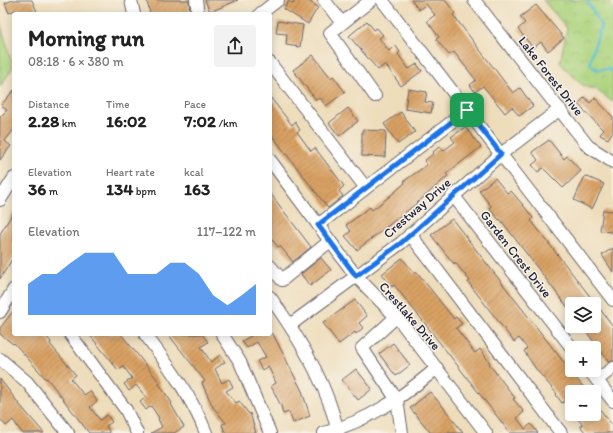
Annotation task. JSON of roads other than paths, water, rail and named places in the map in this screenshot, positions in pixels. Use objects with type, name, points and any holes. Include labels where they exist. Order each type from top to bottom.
[{"type":"street","points":[[131,0],[134,12]]},
{"type":"street","points":[[196,0],[198,12]]},
{"type":"street","points":[[263,12],[278,0]]},
{"type":"street","points":[[324,0],[342,23]]},
{"type":"street","points":[[371,0],[330,33],[376,96]]},
{"type":"street","points":[[382,0],[613,300]]},
{"type":"street","name":"Lake Forest Drive","points":[[474,0],[588,146],[613,162]]},
{"type":"street","points":[[272,66],[366,188]]},
{"type":"street","name":"Crestway Drive","points":[[290,325],[410,234],[501,154],[560,109]]},
{"type":"street","points":[[318,225],[467,110]]},
{"type":"street","name":"Crestlake Drive","points":[[272,163],[356,276],[396,317],[486,433]]},
{"type":"street","points":[[0,200],[12,182]]},
{"type":"street","name":"Garden Crest Drive","points":[[453,195],[567,341]]},
{"type":"street","points":[[410,234],[560,433]]},
{"type":"street","points":[[272,268],[282,280],[330,241]]},
{"type":"street","points":[[0,312],[12,292]]},
{"type":"street","points":[[272,300],[290,325],[319,380],[333,411],[338,431]]},
{"type":"street","points":[[396,317],[362,348],[397,400],[402,433]]},
{"type":"street","points":[[71,336],[126,410],[137,433]]},
{"type":"street","points":[[146,336],[170,368],[188,397],[206,433]]},
{"type":"street","points":[[223,336],[240,362],[270,433]]},
{"type":"street","points":[[0,359],[27,382],[68,433]]},
{"type":"street","points":[[324,433],[338,431],[375,413],[397,400],[437,368]]},
{"type":"street","points":[[597,380],[613,368]]},
{"type":"street","points":[[595,377],[613,401]]},
{"type":"waterway","points":[[587,0],[601,26],[590,64],[597,70],[607,69],[613,71]]}]
